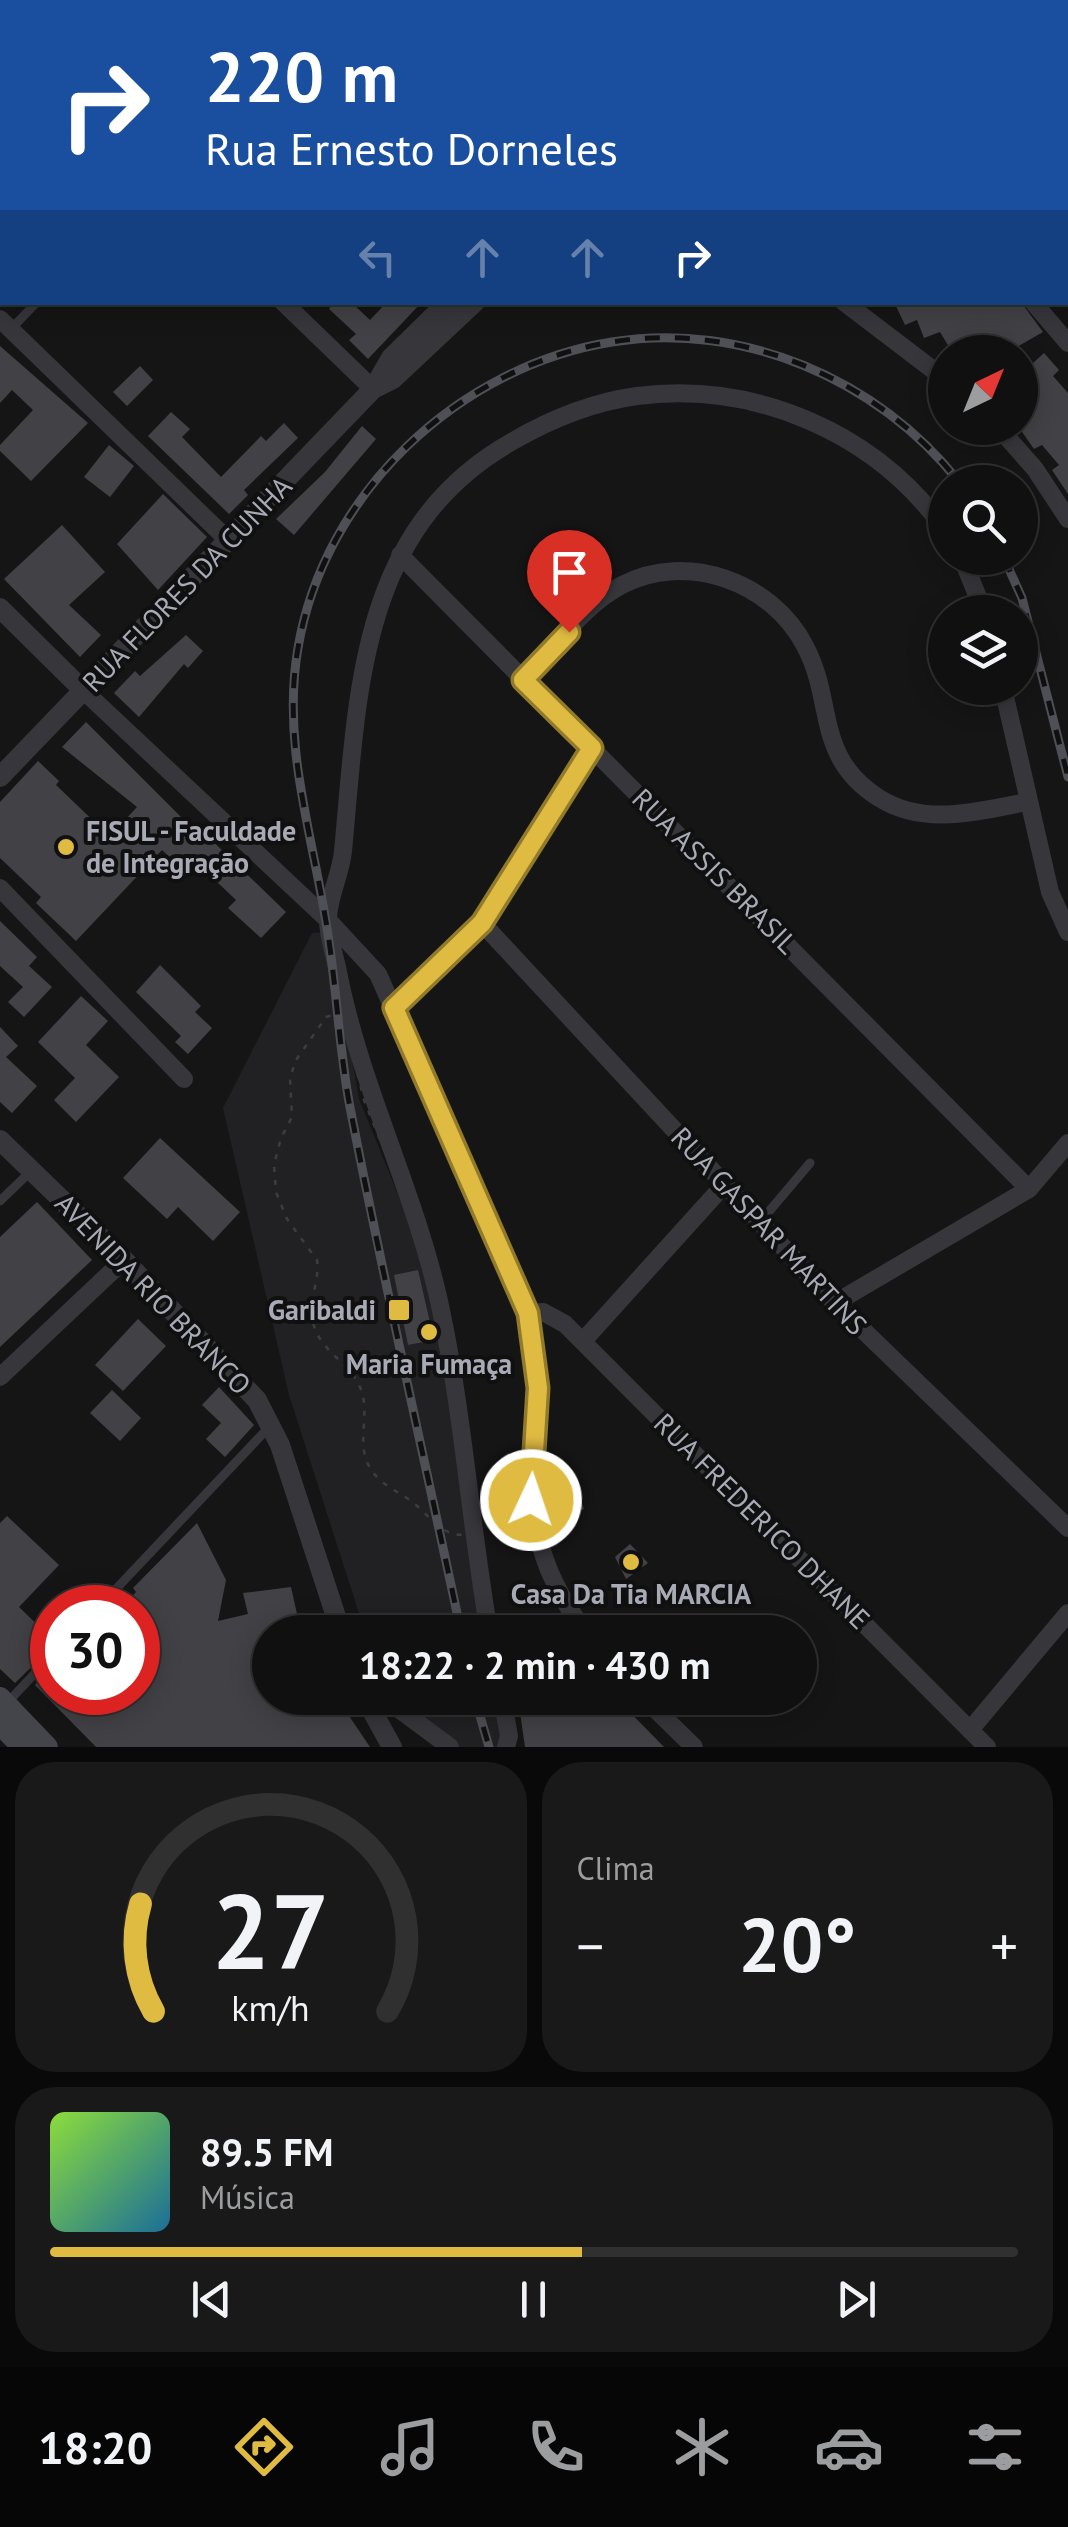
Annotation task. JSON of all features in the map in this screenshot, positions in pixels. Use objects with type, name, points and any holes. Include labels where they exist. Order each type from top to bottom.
[{"type":"main road","points":[[1,1709],[23,1747]]},
{"type":"main road","points":[[1,1709],[47,1747]]},
{"type":"street","points":[[286,305],[373,389]]},
{"type":"street","points":[[388,374],[446,305]]},
{"type":"street","points":[[388,374],[472,305]]},
{"type":"street","points":[[848,305],[928,366]]},
{"type":"street","points":[[1036,305],[1068,343]]},
{"type":"street","points":[[6,324],[229,541]]},
{"type":"street","name":"RUA FLORES DA CUNHA","points":[[0,777],[388,374]]},
{"type":"street","points":[[487,1615],[457,1397],[440,1306],[425,1241],[347,1018],[328,920],[342,856],[349,752],[362,668],[400,556],[428,509],[478,460],[554,418],[636,396],[693,394],[746,400],[798,414],[846,438],[890,469],[928,507]]},
{"type":"street","points":[[1015,445],[1068,518]]},
{"type":"street","name":"RUA ASSIS BRASIL","points":[[400,556],[1029,1189]]},
{"type":"street","points":[[523,680],[592,608],[622,585],[660,572],[696,571],[727,578],[784,615],[805,644],[816,670],[827,733],[840,761],[881,800],[933,816],[1027,802]]},
{"type":"street","points":[[0,608],[365,956],[394,1008],[528,1313],[538,1378],[531,1500],[538,1544],[573,1615]]},
{"type":"street","points":[[1007,705],[1050,892],[1068,932]]},
{"type":"street","points":[[394,1008],[482,923],[592,748]]},
{"type":"street","points":[[0,888],[184,1078]]},
{"type":"street","name":"RUA GASPAR MARTINS","points":[[482,923],[758,1224],[1068,1528]]},
{"type":"street","name":"AVENIDA RIO BRANCO","points":[[0,1140],[230,1369],[271,1425],[335,1615]]},
{"type":"street","points":[[835,1303],[1029,1189],[1068,1143]]},
{"type":"street","points":[[582,1341],[724,1185]]},
{"type":"street","points":[[0,1377],[124,1260]]},
{"type":"street","name":"RUA FREDERICO DHANE","points":[[528,1313],[550,1314],[582,1341],[987,1747]]},
{"type":"street","points":[[970,1730],[1068,1613]]},
{"type":"street","points":[[374,1715],[392,1747]]},
{"type":"street","points":[[407,1715],[450,1747]]},
{"type":"street","points":[[505,1715],[509,1736],[506,1747]]},
{"type":"street","points":[[661,1715],[694,1747]]},
{"type":"lane","points":[[6,324],[33,305]]},
{"type":"lane","points":[[758,1224],[810,1163]]},
{"type":"lane","points":[[0,1200],[32,1170]]},
{"type":"lane","points":[[120,1585],[271,1425]]},
{"type":"lane","points":[[1,1709],[30,1678]]},
{"type":"path","points":[[336,1014],[344,1020],[364,1100],[424,1247],[452,1390],[470,1522],[468,1530],[460,1535],[439,1527],[413,1502],[377,1478],[366,1462],[361,1442],[363,1394],[358,1381],[320,1340],[311,1302],[317,1260],[287,1219],[276,1192],[274,1165],[292,1117],[290,1078],[296,1060],[316,1037],[326,1017],[336,1014]]},
{"type":"shaded area","points":[[330,932],[359,1099],[420,1248],[449,1393],[482,1615],[360,1615],[289,1395],[223,1108],[312,933]]},
{"type":"shaded area","points":[[419,1715],[497,1715],[502,1747],[459,1747]]},
{"type":"building","points":[[332,305],[354,305],[370,320],[384,305],[419,305],[368,359],[349,340],[356,334],[329,309]]},
{"type":"building","points":[[895,305],[1023,305],[1043,332],[940,332],[924,338],[917,320],[905,325]]},
{"type":"building","points":[[0,346],[88,423],[31,481],[0,451],[0,445],[33,410],[12,390],[0,403]]},
{"type":"building","points":[[1044,353],[1059,370],[1053,376],[1068,393],[1068,494],[1052,470],[1059,465],[1042,445],[1034,449],[1031,445],[1038,445],[1038,358]]},
{"type":"building","points":[[140,366],[153,380],[127,406],[113,392]]},
{"type":"building","points":[[171,412],[190,429],[182,437],[221,477],[261,436],[266,441],[284,423],[298,438],[244,490],[248,495],[229,514],[148,436]]},
{"type":"building","points":[[362,426],[376,439],[294,535],[276,519],[325,472]]},
{"type":"building","points":[[109,445],[134,466],[110,497],[84,477]]},
{"type":"building","points":[[163,494],[207,537],[158,590],[117,544]]},
{"type":"building","points":[[62,525],[105,572],[69,605],[101,635],[80,657],[4,579]]},
{"type":"building","points":[[186,635],[203,651],[188,668],[184,664],[139,717],[114,693],[135,671],[140,676]]},
{"type":"building","points":[[86,722],[195,831],[198,827],[286,912],[261,938],[228,908],[236,900],[196,862],[186,873],[162,850],[76,941],[36,903],[41,897],[0,858],[0,802],[38,761],[59,781],[56,785],[104,831],[107,827],[113,833],[137,807],[62,747]]},
{"type":"building","points":[[0,921],[37,957],[29,966],[52,987],[24,1017],[8,1002],[23,987],[0,966]]},
{"type":"building","points":[[160,965],[201,1006],[195,1012],[212,1028],[188,1054],[175,1042],[181,1036],[136,992]]},
{"type":"building","points":[[81,996],[108,1021],[86,1045],[119,1077],[76,1122],[54,1100],[75,1078],[38,1042]]},
{"type":"building","points":[[0,1027],[18,1046],[6,1057],[37,1086],[12,1113],[0,1102]]},
{"type":"building","points":[[160,1138],[240,1212],[213,1241],[178,1207],[167,1219],[123,1178]]},
{"type":"building","points":[[37,1202],[92,1260],[0,1347],[0,1237]]},
{"type":"building","points":[[418,1270],[434,1340],[408,1345],[394,1275]]},
{"type":"building","points":[[138,1319],[166,1346],[123,1391],[95,1365]]},
{"type":"building","points":[[219,1387],[254,1425],[225,1457],[206,1439],[221,1423],[202,1405]]},
{"type":"building","points":[[112,1390],[141,1418],[120,1441],[90,1413]]},
{"type":"building","points":[[577,1485],[584,1509],[556,1522],[547,1507],[560,1499],[555,1492]]},
{"type":"building","points":[[7,1516],[59,1565],[40,1585],[30,1585],[30,1595],[19,1607],[30,1618],[30,1668],[15,1683],[0,1669],[0,1523]]},
{"type":"building","points":[[197,1523],[226,1580],[218,1621],[248,1614],[243,1593],[291,1587],[297,1615],[252,1615],[252,1715],[348,1715],[370,1747],[96,1747],[65,1715],[160,1715],[160,1585],[136,1585]]},
{"type":"building","name":"Casa Da Tia MARCIA","points":[[630,1544],[648,1563],[626,1579],[615,1557]]},
{"type":"building","points":[[520,1715],[633,1715],[664,1747],[525,1747]]},
{"type":"railway","points":[[457,1615],[349,1102],[329,939],[300,783],[293,716],[294,682],[298,648],[313,591],[337,538],[368,489],[407,446],[452,408],[502,378],[556,356],[612,342],[661,338],[710,341],[758,350],[804,366],[848,387],[889,414],[943,465]]},
{"type":"railway","points":[[1012,575],[1022,598],[1068,777]]},
{"type":"railway","points":[[480,1715],[489,1747]]},
{"type":"place","name":"FISUL - Faculdade de Integração","points":[[66,847]]},
{"type":"place","name":"Garibaldi","points":[[399,1310]]},
{"type":"place","name":"Maria Fumaça","points":[[429,1332]]},
{"type":"place","name":"Casa Da Tia MARCIA","points":[[631,1562]]},
{"type":"route","points":[[531,1500],[538,1388],[528,1313],[394,1008],[438,970],[482,923],[592,748],[523,680],[569,632]]}]
